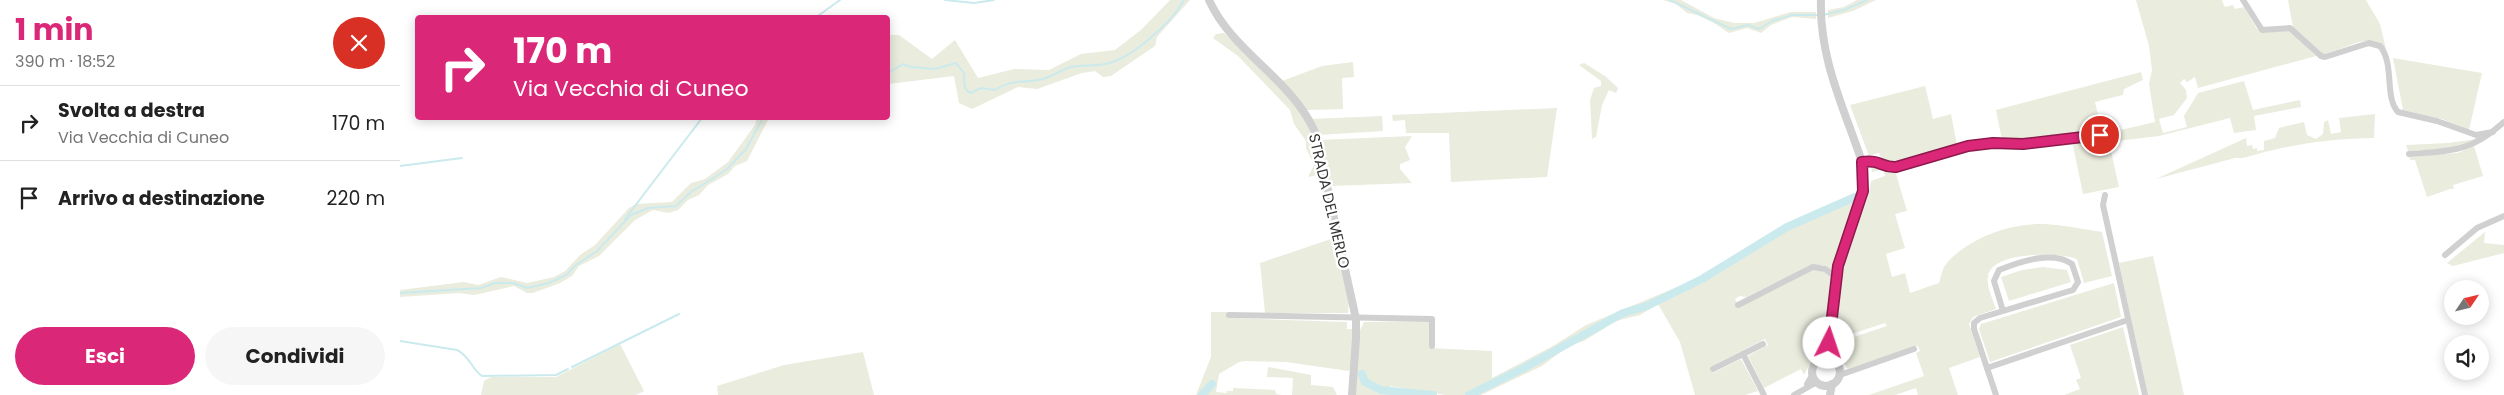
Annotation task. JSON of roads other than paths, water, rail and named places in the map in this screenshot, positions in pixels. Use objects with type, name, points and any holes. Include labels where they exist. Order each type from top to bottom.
[{"type":"street","name":"STRADA DEL MERLO","points":[[1209,0],[1231,37],[1286,88],[1312,126],[1356,319],[1352,395]]},
{"type":"street","points":[[1794,395],[1804,387],[1813,374],[1815,364],[1822,359],[1828,346],[1836,277],[1862,195],[1862,162],[1829,70],[1822,42],[1821,0]]},
{"type":"street","points":[[2244,0],[2260,28],[2267,31],[2290,28],[2321,56],[2325,57],[2369,43],[2380,46],[2387,60],[2394,106],[2401,113],[2437,121],[2476,135],[2493,132]]},
{"type":"street","points":[[2409,154],[2460,150],[2493,132],[2504,122]]},
{"type":"street","points":[[1862,162],[1874,160],[1886,166],[1896,167],[1968,146],[1993,143],[2023,144],[2100,135]]},
{"type":"street","points":[[2105,195],[2103,205],[2145,395]]},
{"type":"street","points":[[2445,255],[2477,228],[2504,216]]},
{"type":"street","points":[[1996,395],[1974,329],[1974,323],[1978,319],[2076,288],[2078,282],[2072,264],[2066,261],[2041,258],[2021,262],[1999,270],[1994,281],[2003,311]]},
{"type":"street","points":[[1738,305],[1813,268],[1825,269],[1836,277]]},
{"type":"street","points":[[1229,316],[1432,319],[1432,346]]},
{"type":"street","points":[[1987,368],[2128,320]]},
{"type":"street","points":[[1713,369],[1763,344]]},
{"type":"street","points":[[1828,346],[1832,359],[1840,372]]},
{"type":"street","points":[[1804,387],[1824,384],[1840,372],[1850,371],[1914,349]]},
{"type":"street","points":[[1743,354],[1764,395]]},
{"type":"street","points":[[1822,359],[1832,359]]},
{"type":"street","points":[[1813,374],[1824,384],[1829,395]]},
{"type":"waterway","points":[[819,15],[840,0]]},
{"type":"waterway","points":[[945,0],[974,3],[994,0]]},
{"type":"waterway","points":[[890,72],[903,64],[911,67],[935,69],[956,63],[964,73],[965,87],[970,93],[981,88],[995,90],[1007,84],[1043,79],[1071,67],[1109,63],[1129,54],[1151,38],[1171,18],[1184,0]]},
{"type":"waterway","points":[[1670,0],[1731,29],[1748,25],[1759,29],[1772,21],[1792,15],[1818,15]]},
{"type":"waterway","points":[[1823,15],[1844,10],[1867,0]]},
{"type":"waterway","points":[[625,219],[700,120]]},
{"type":"waterway","points":[[400,293],[481,288],[495,283],[513,283],[527,288],[549,283],[566,275],[576,265],[597,251],[631,215],[648,208],[676,206],[691,192],[726,170],[746,149],[762,120]]},
{"type":"waterway","points":[[400,166],[462,158]]},
{"type":"waterway","points":[[1469,395],[1524,368],[1623,313],[1647,306],[1702,279],[1787,227],[1855,197]]},
{"type":"waterway","points":[[572,367],[679,314]]},
{"type":"waterway","points":[[400,341],[457,350],[465,356],[482,376],[556,375],[568,369]]},
{"type":"waterway","points":[[1362,374],[1365,382],[1381,390],[1433,395]]},
{"type":"waterway","points":[[1202,395],[1212,384]]}]
